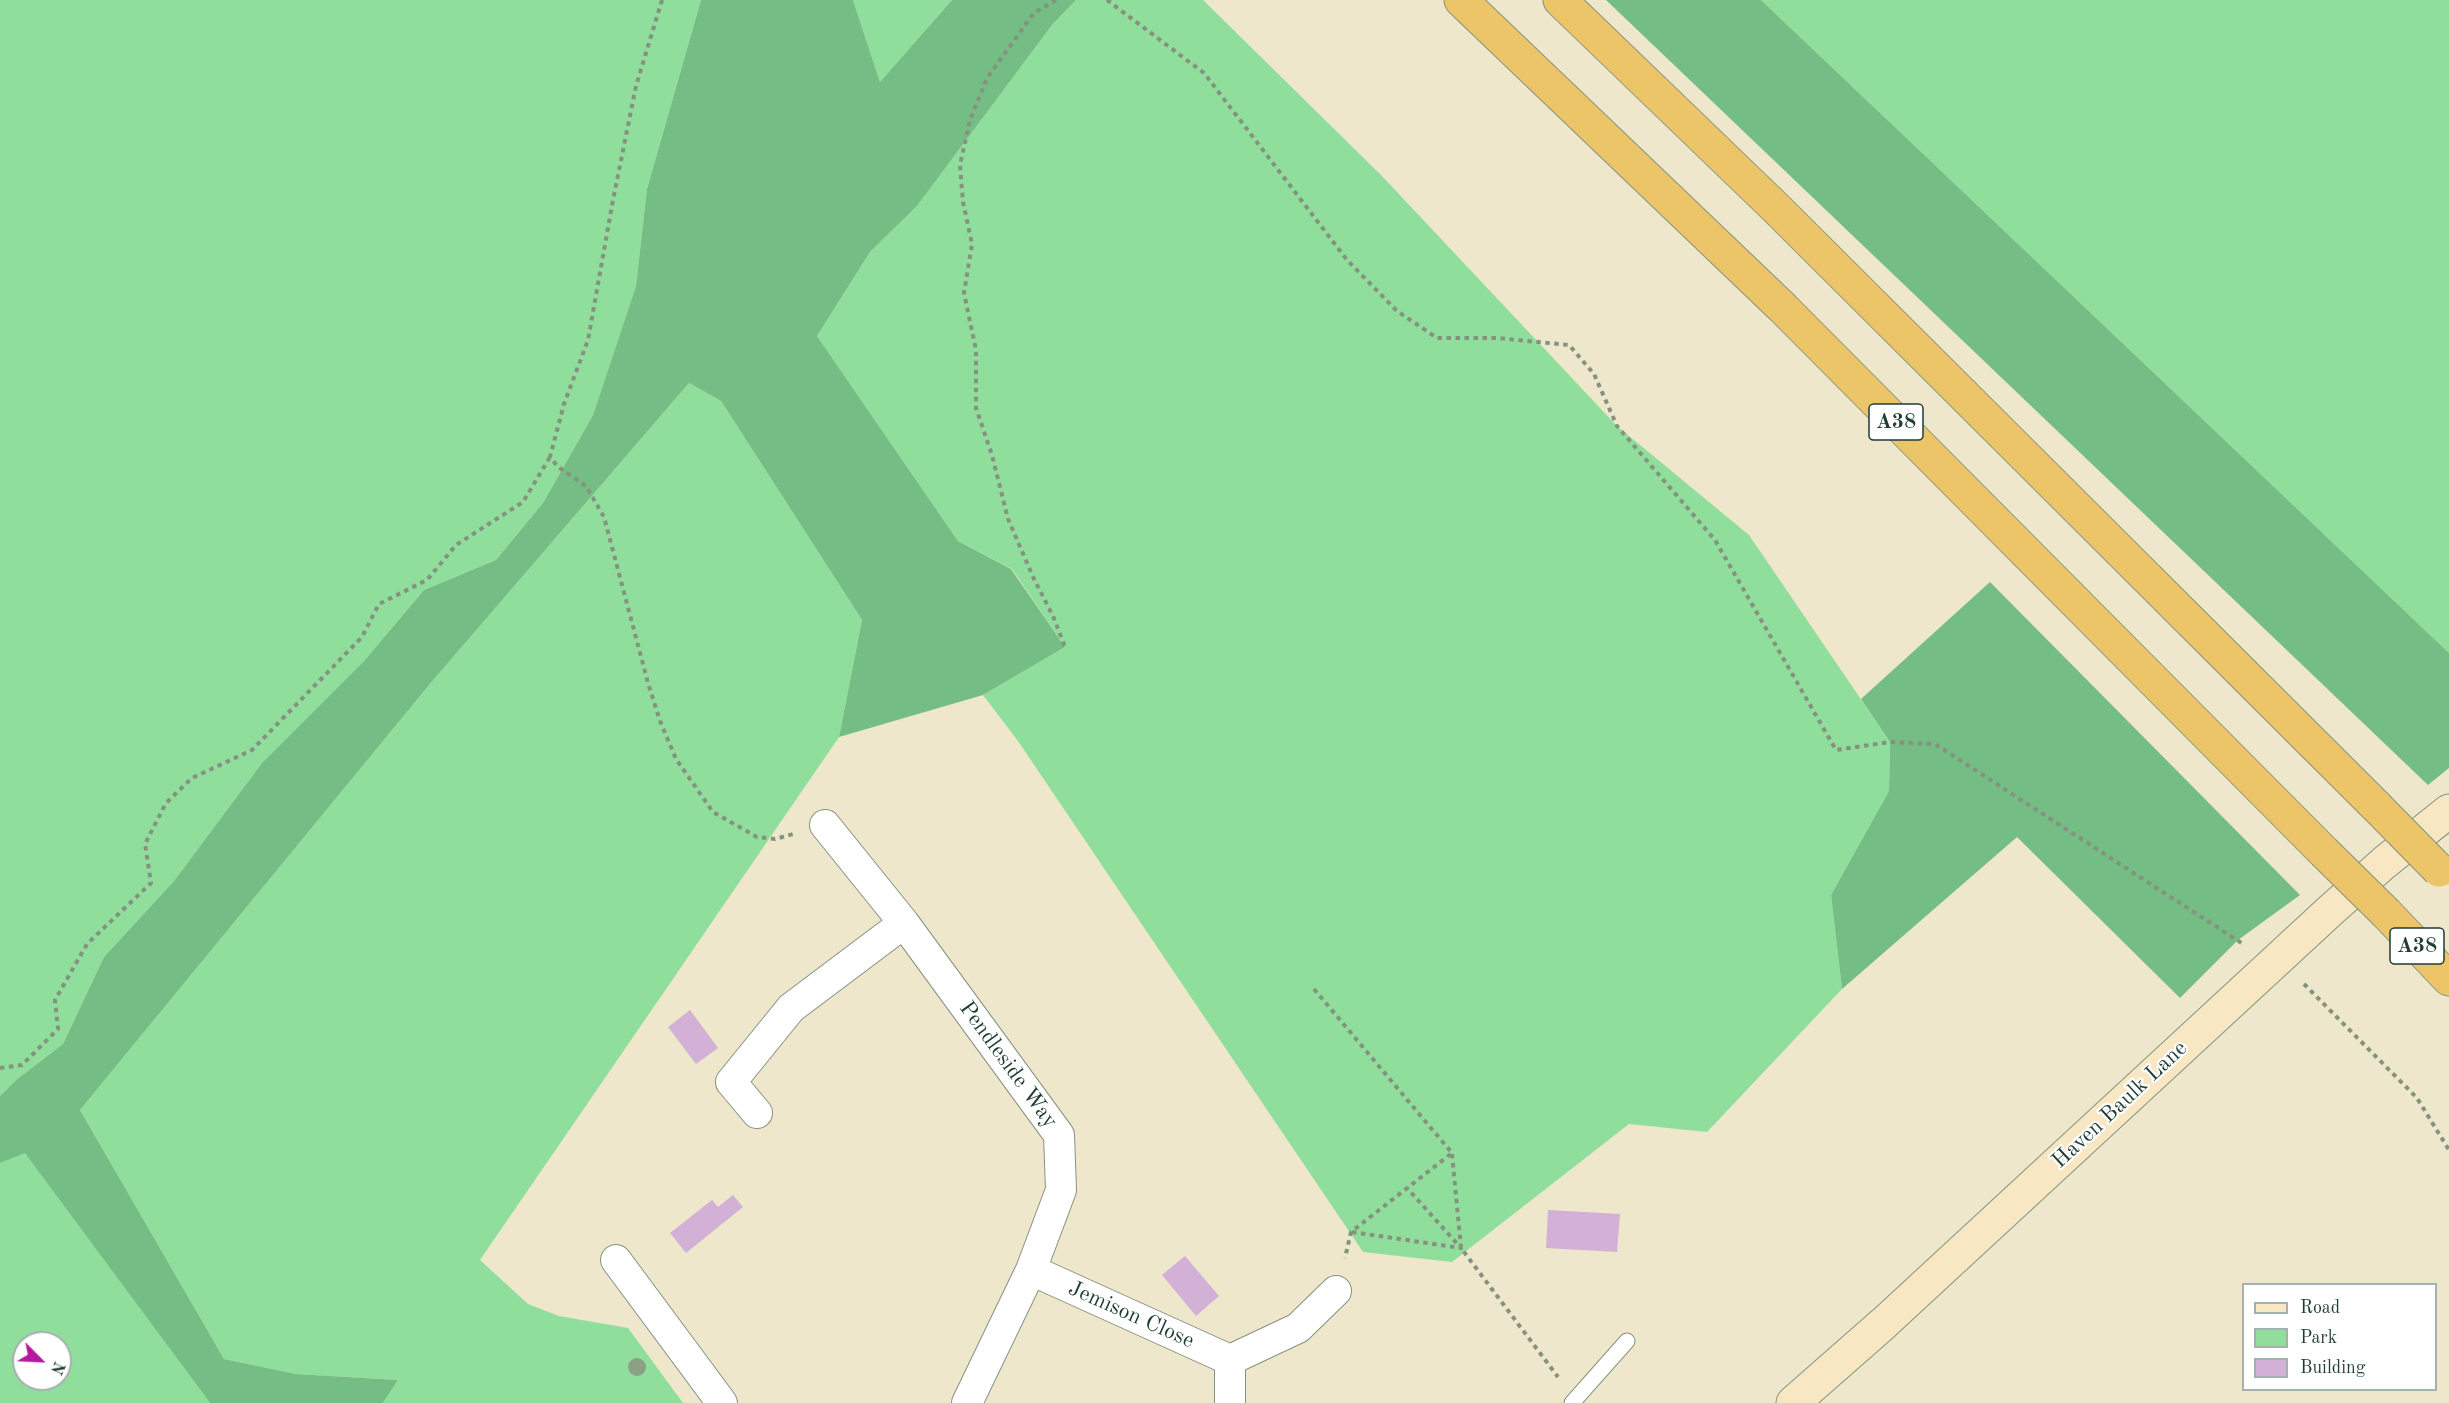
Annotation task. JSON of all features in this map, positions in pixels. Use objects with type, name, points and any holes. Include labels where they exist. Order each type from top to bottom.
[{"type":"highway","name":"A38","points":[[1461,0],[1783,308],[2449,979]]},
{"type":"highway","points":[[1560,0],[1785,217],[2444,875]]},
{"type":"street","name":"Haven Baulk Lane","points":[[1793,1403],[1884,1323],[2385,861],[2449,811]]},
{"type":"street","name":"Pendleside Way","points":[[825,825],[904,923],[1059,1135],[1061,1190],[1032,1270],[967,1403]]},
{"type":"street","points":[[757,1113],[731,1082],[791,1008],[904,923]]},
{"type":"street","points":[[616,1260],[722,1403]]},
{"type":"street","name":"Jemison Close","points":[[1032,1270],[1230,1360]]},
{"type":"street","points":[[1230,1403],[1230,1360],[1298,1328],[1336,1291]]},
{"type":"lane","points":[[1575,1402],[1627,1341]]},
{"type":"path","points":[[0,1068],[22,1065],[58,1029],[55,1000],[87,944],[150,883],[145,844],[166,803],[192,778],[252,750],[362,637],[379,604],[427,580],[456,545],[523,502],[550,457],[564,404],[588,340],[636,86],[662,0]]},
{"type":"path","points":[[1056,0],[1034,13],[987,78],[970,120],[960,165],[963,202],[972,244],[964,293],[976,350],[976,408],[992,455],[1008,519],[1034,579],[1057,624],[1065,647]]},
{"type":"path","points":[[1107,0],[1204,73],[1347,260],[1397,311],[1437,338],[1497,338],[1569,345],[1594,374],[1617,426],[1715,540],[1836,750],[1890,742],[1935,744],[2273,963],[2304,984],[2417,1098],[2449,1150]]},
{"type":"path","points":[[550,457],[565,472],[585,486],[604,517],[626,604],[660,721],[676,759],[713,812],[757,837],[776,839],[825,825]]},
{"type":"path","points":[[1314,989],[1452,1153],[1461,1248]]},
{"type":"path","points":[[1336,1291],[1351,1232],[1452,1153]]},
{"type":"path","points":[[1407,1188],[1461,1248],[1575,1402]]},
{"type":"path","points":[[1351,1232],[1461,1248]]},
{"type":"green space","points":[[0,0],[701,0],[647,189],[636,286],[593,415],[543,503],[496,560],[424,590],[364,661],[262,763],[174,881],[104,957],[63,1044],[16,1080],[0,1096]]},
{"type":"green space","points":[[701,0],[853,0],[880,82],[952,0],[1076,0],[1052,25],[917,206],[870,252],[817,336],[958,541],[1011,569],[1065,647],[983,695],[839,737],[862,620],[721,401],[689,383],[429,685],[80,1110],[224,1359],[296,1374],[398,1380],[383,1403],[210,1403],[25,1153],[0,1163],[0,1096],[16,1080],[63,1044],[104,957],[174,881],[262,763],[364,661],[424,590],[496,560],[543,503],[593,415],[636,286],[647,189]]},
{"type":"green space","points":[[853,0],[952,0],[880,82]]},
{"type":"green space","points":[[1076,0],[1203,0],[1381,175],[1617,426],[1749,535],[1890,742],[1889,791],[1831,895],[1842,989],[1707,1132],[1629,1124],[1452,1262],[1363,1252],[1018,741],[983,695],[1065,647],[1012,569],[958,541],[817,336],[870,252],[917,206],[1052,25]]},
{"type":"green space","points":[[1606,0],[1761,0],[2449,653],[2449,768],[2428,785]]},
{"type":"green space","points":[[1761,0],[2449,0],[2449,653]]},
{"type":"green space","points":[[689,383],[721,401],[862,620],[839,737],[480,1260],[528,1304],[559,1316],[628,1328],[683,1403],[383,1403],[398,1380],[296,1374],[224,1359],[80,1110],[429,685]]},
{"type":"green space","points":[[1990,582],[2300,895],[2238,940],[2180,998],[2017,837],[1842,989],[1831,895],[1889,791],[1890,742],[1861,699]]},
{"type":"green space","points":[[25,1152],[210,1403],[0,1403],[0,1163]]},
{"type":"building","points":[[690,1010],[718,1048],[696,1064],[668,1027]]},
{"type":"building","points":[[733,1195],[743,1207],[686,1253],[670,1233],[712,1200],[718,1207]]},
{"type":"building","points":[[1548,1210],[1620,1214],[1617,1252],[1546,1248]]},
{"type":"building","points":[[1185,1256],[1219,1296],[1196,1316],[1162,1275]]}]
